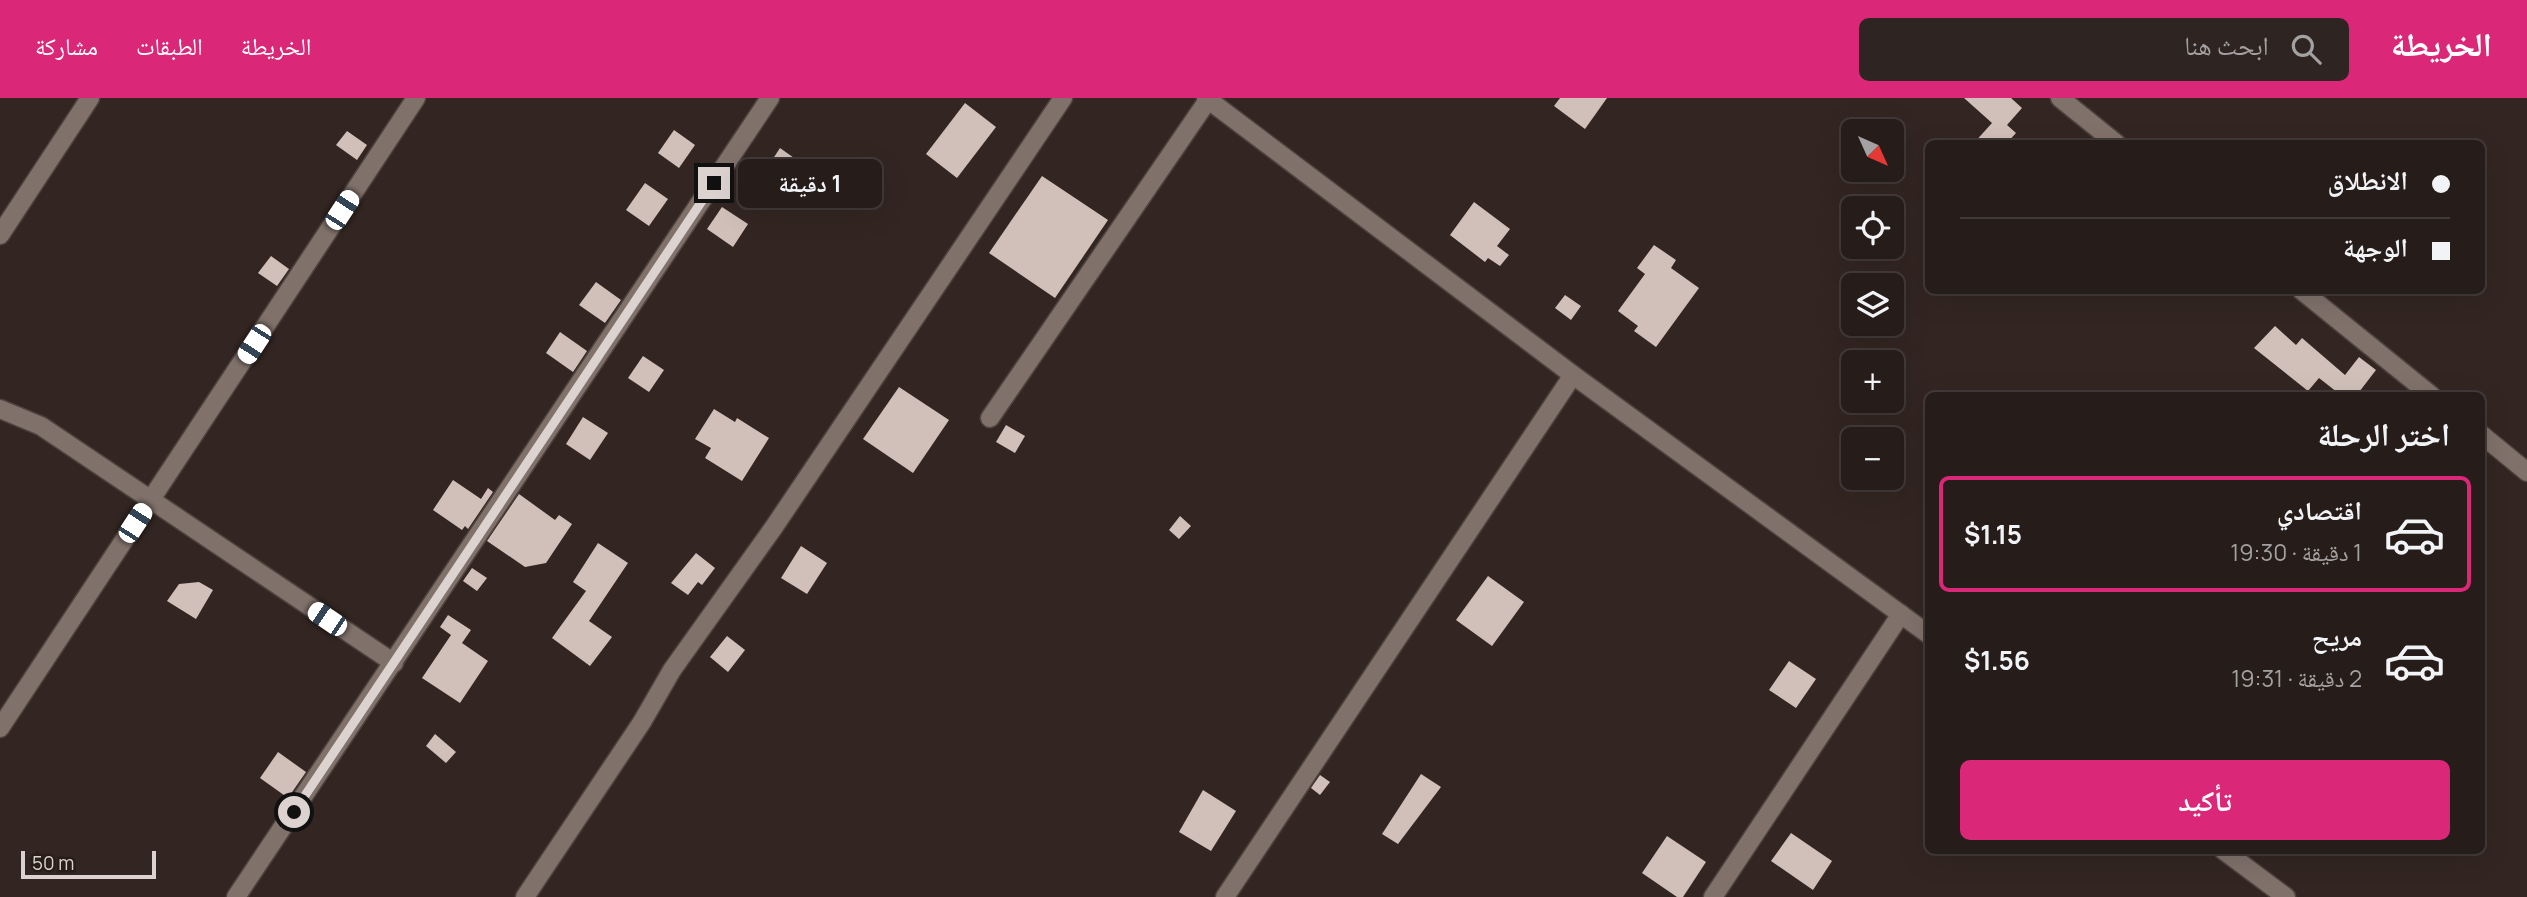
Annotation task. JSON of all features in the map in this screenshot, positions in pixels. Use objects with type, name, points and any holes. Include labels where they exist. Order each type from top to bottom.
[{"type":"street","points":[[0,235],[90,98]]},
{"type":"street","points":[[0,728],[416,98]]},
{"type":"street","points":[[236,897],[770,98]]},
{"type":"street","points":[[525,897],[642,722],[672,670],[774,527],[1063,98]]},
{"type":"street","points":[[2060,98],[2112,140]]},
{"type":"street","points":[[990,418],[1207,99],[1573,376],[1925,632]]},
{"type":"street","points":[[2306,294],[2427,392]]},
{"type":"street","points":[[1224,897],[1573,376]]},
{"type":"street","points":[[0,409],[41,426],[394,663]]},
{"type":"street","points":[[2485,437],[2527,472]]},
{"type":"street","points":[[1713,897],[1901,614]]},
{"type":"street","points":[[2228,854],[2286,897]]},
{"type":"building","points":[[1560,98],[1607,98],[1585,129],[1554,106]]},
{"type":"building","points":[[1964,98],[2011,98],[2022,108],[2007,125],[2016,133],[2010,140],[1977,140],[1992,123]]},
{"type":"building","points":[[965,103],[996,127],[957,178],[926,154]]},
{"type":"building","points":[[674,130],[695,145],[679,168],[658,153]]},
{"type":"building","points":[[347,131],[367,145],[357,160],[336,145]]},
{"type":"building","points":[[780,148],[804,165],[785,193],[761,177]]},
{"type":"building","points":[[1042,176],[1108,220],[1055,298],[989,253]]},
{"type":"building","points":[[645,183],[668,199],[649,226],[626,210]]},
{"type":"building","points":[[1474,202],[1510,229],[1497,246],[1509,255],[1500,266],[1488,258],[1485,262],[1450,235]]},
{"type":"building","points":[[722,207],[748,224],[733,247],[707,229]]},
{"type":"building","points":[[1654,245],[1676,260],[1671,268],[1699,288],[1656,347],[1634,331],[1638,326],[1618,311],[1645,274],[1637,268]]},
{"type":"building","points":[[271,256],[289,269],[277,286],[258,273]]},
{"type":"building","points":[[596,282],[621,300],[605,323],[579,305]]},
{"type":"building","points":[[1565,295],[1581,306],[1571,320],[1555,308]]},
{"type":"building","points":[[2275,326],[2296,345],[2302,338],[2345,375],[2359,357],[2376,370],[2359,392],[2337,392],[2319,378],[2308,391],[2254,348]]},
{"type":"building","points":[[560,332],[587,351],[573,372],[546,353]]},
{"type":"building","points":[[643,356],[664,370],[649,392],[628,378]]},
{"type":"building","points":[[899,387],[949,420],[913,473],[863,439]]},
{"type":"building","points":[[714,409],[735,422],[737,418],[769,438],[742,481],[705,458],[711,448],[695,439]]},
{"type":"building","points":[[583,417],[608,433],[590,460],[566,444]]},
{"type":"building","points":[[1006,425],[1025,436],[1015,453],[996,442]]},
{"type":"building","points":[[453,480],[481,499],[488,488],[493,492],[468,529],[465,526],[462,530],[433,510]]},
{"type":"building","points":[[519,494],[555,520],[559,515],[572,524],[546,563],[525,567],[487,541]]},
{"type":"building","points":[[1180,516],[1191,526],[1179,539],[1169,530]]},
{"type":"building","points":[[598,543],[628,563],[589,621],[612,637],[590,666],[552,638],[586,591],[573,582]]},
{"type":"building","points":[[801,546],[827,563],[807,594],[781,578]]},
{"type":"building","points":[[696,553],[715,568],[702,585],[698,582],[688,595],[671,583]]},
{"type":"building","points":[[472,568],[487,578],[477,591],[463,581]]},
{"type":"building","points":[[1488,576],[1524,602],[1492,646],[1456,620]]},
{"type":"building","points":[[199,582],[213,590],[196,619],[167,601],[179,584]]},
{"type":"building","points":[[448,615],[471,630],[462,643],[488,661],[460,703],[422,678],[451,635],[440,627]]},
{"type":"building","points":[[727,636],[745,650],[728,672],[710,657]]},
{"type":"building","points":[[1789,661],[1816,679],[1796,708],[1769,690]]},
{"type":"building","points":[[435,734],[456,752],[446,763],[426,746]]},
{"type":"building","points":[[278,752],[306,772],[288,798],[260,778]]},
{"type":"building","points":[[1421,774],[1441,787],[1398,844],[1382,834]]},
{"type":"building","points":[[1320,775],[1330,782],[1320,795],[1311,788]]},
{"type":"building","points":[[1203,790],[1236,811],[1211,851],[1179,832]]},
{"type":"building","points":[[1791,833],[1832,861],[1813,890],[1771,861]]},
{"type":"building","points":[[1667,836],[1706,862],[1683,897],[1677,897],[1642,873]]},
{"type":"route","points":[[294,812],[714,183]]}]
